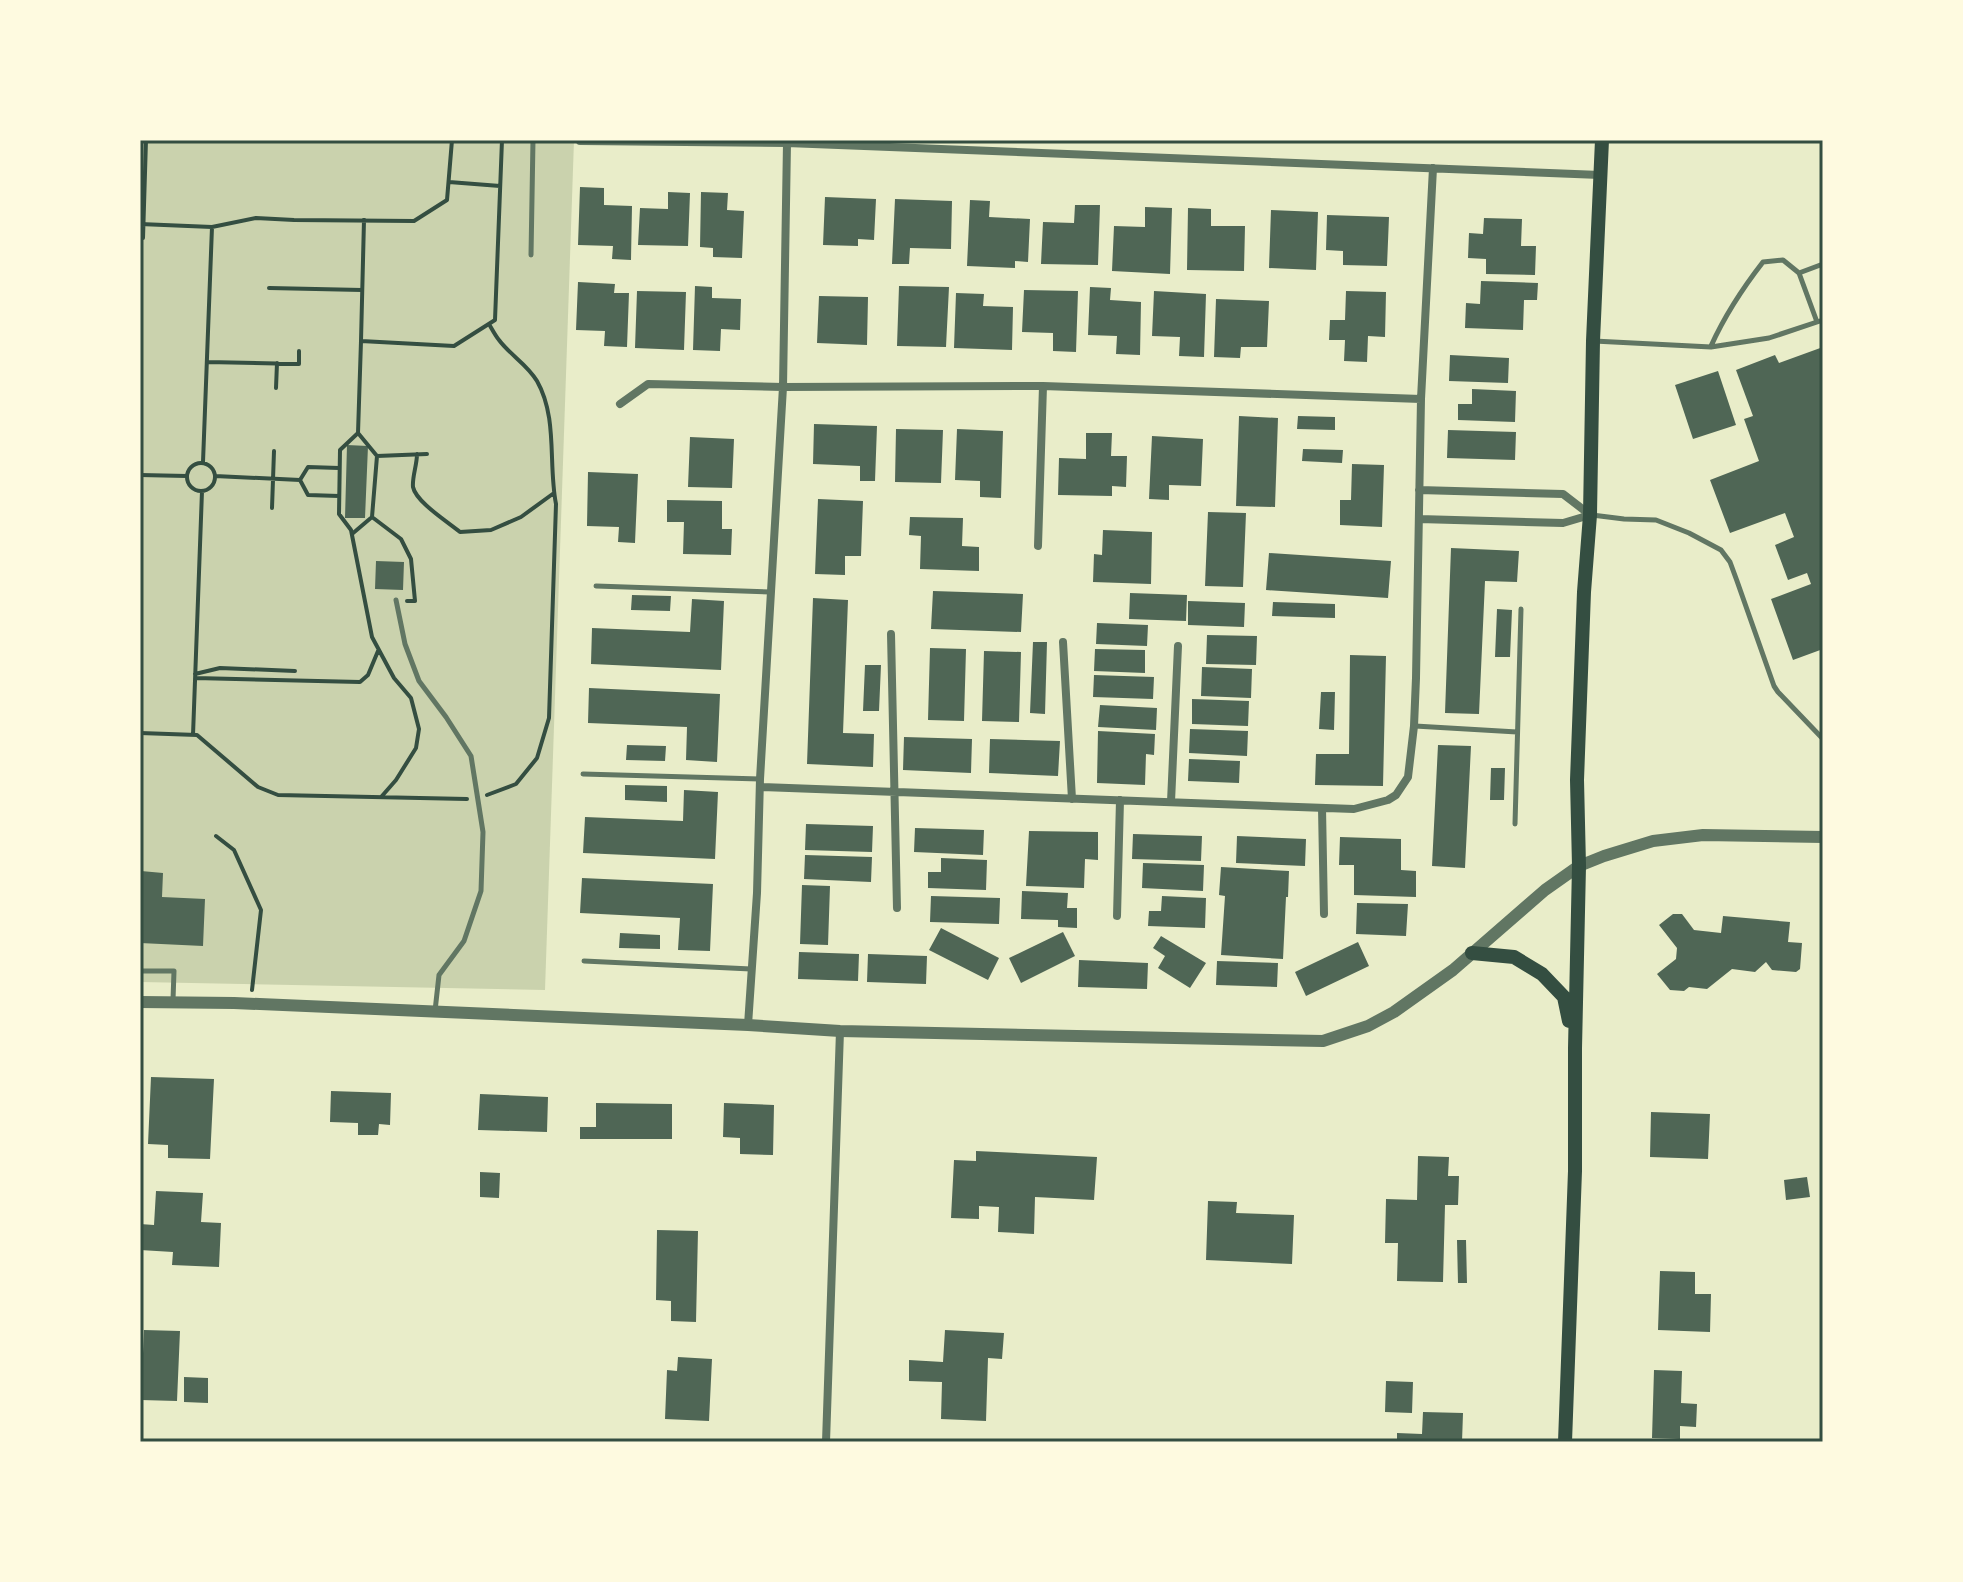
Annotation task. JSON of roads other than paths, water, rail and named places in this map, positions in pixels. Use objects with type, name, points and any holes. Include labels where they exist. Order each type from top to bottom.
[{"type":"main road","points":[[1565,1442],[1575,1171],[1579,866],[1577,780],[1590,515],[1593,341],[1602,140]]},
{"type":"main road","points":[[1472,953],[1514,957],[1542,974],[1564,997],[1575,1048]]},
{"type":"street","points":[[580,141],[787,143],[1600,175]]},
{"type":"street","points":[[748,1025],[783,387],[787,143]]},
{"type":"street","points":[[760,783],[895,792],[1354,809],[1396,795],[1408,777],[1414,726],[1421,399],[1433,168]]},
{"type":"street","points":[[620,404],[648,384],[1043,386],[1421,399]]},
{"type":"street","points":[[1038,546],[1043,386]]},
{"type":"street","points":[[1419,490],[1563,494],[1590,515]]},
{"type":"street","points":[[1419,519],[1563,523],[1590,515]]},
{"type":"street","points":[[891,634],[897,908]]},
{"type":"street","points":[[1063,642],[1072,799]]},
{"type":"street","points":[[1171,802],[1178,646]]},
{"type":"street","points":[[1117,916],[1120,800]]},
{"type":"street","points":[[1322,808],[1324,914]]},
{"type":"street","points":[[140,1002],[251,1004],[840,1031],[1323,1041],[1368,1026],[1394,1012],[1453,970],[1545,890],[1579,866],[1653,841],[1703,835],[1823,837]]},
{"type":"street","points":[[826,1442],[840,1031]]},
{"type":"lane","points":[[531,255],[533,140]]},
{"type":"lane","points":[[1593,341],[1711,347],[1769,338],[1820,321],[1799,273],[1783,260],[1763,262],[1724,317],[1711,347]]},
{"type":"lane","points":[[1799,273],[1823,264]]},
{"type":"lane","points":[[1590,515],[1656,520],[1721,550],[1730,562],[1774,686],[1823,739]]},
{"type":"lane","points":[[596,586],[771,592]]},
{"type":"lane","points":[[396,600],[405,644],[419,681],[471,756],[483,832],[481,891],[464,941],[439,975],[435,1012]]},
{"type":"lane","points":[[1515,824],[1521,609]]},
{"type":"lane","points":[[1414,726],[1517,732]]},
{"type":"lane","points":[[583,774],[760,783]]},
{"type":"lane","points":[[584,961],[751,969]]},
{"type":"lane","points":[[140,971],[174,971],[173,1002]]}]
